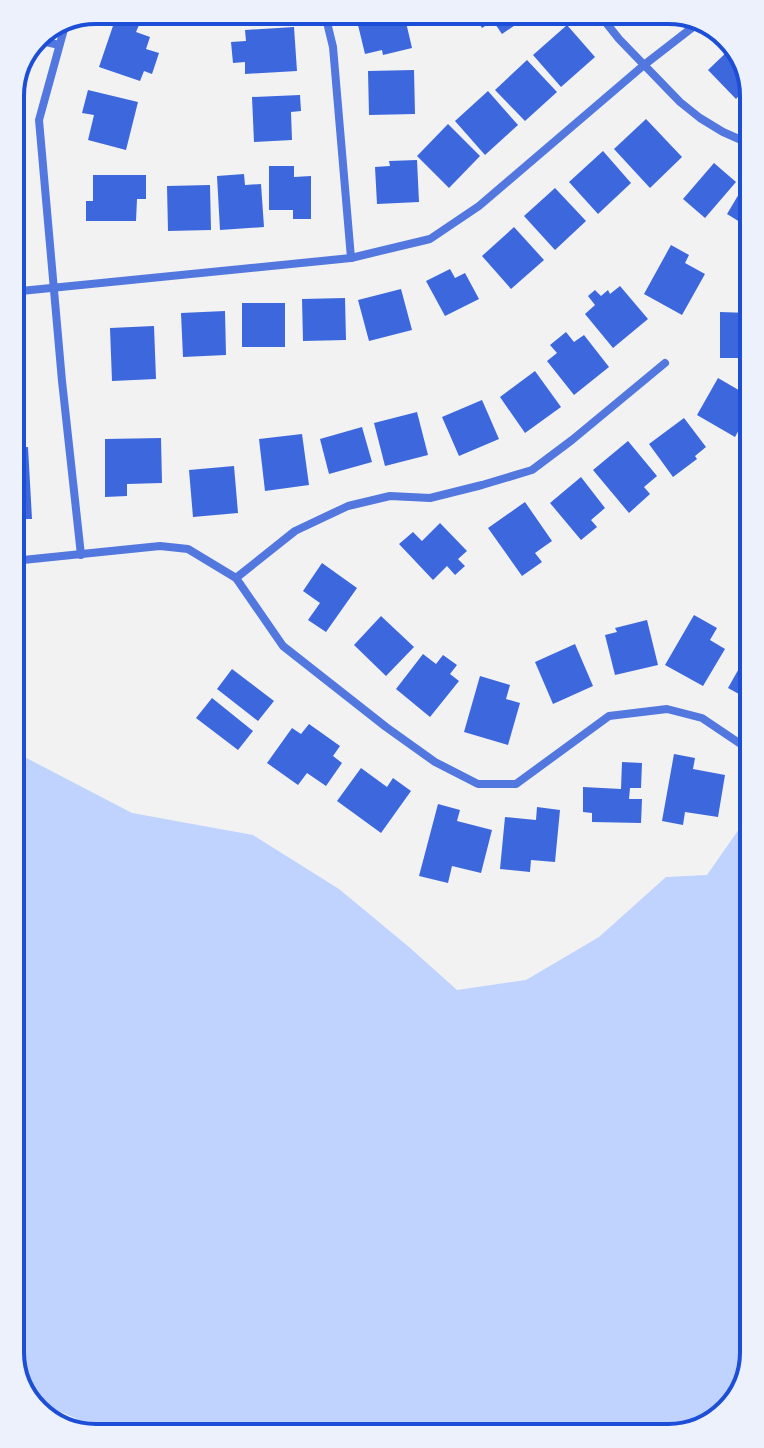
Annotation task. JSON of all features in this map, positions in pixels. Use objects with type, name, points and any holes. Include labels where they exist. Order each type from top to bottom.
[{"type":"street","points":[[327,24],[333,47],[351,258]]},
{"type":"street","points":[[607,24],[680,102],[700,118],[740,139]]},
{"type":"street","points":[[24,291],[351,258],[430,239],[479,206],[691,28]]},
{"type":"street","points":[[63,32],[39,120],[81,555]]},
{"type":"street","points":[[48,42],[59,45]]},
{"type":"street","points":[[236,578],[295,531],[348,506],[390,496],[430,498],[532,470],[665,363]]},
{"type":"street","points":[[24,560],[160,546],[188,549],[236,578],[283,646],[435,762],[478,784],[516,784],[609,716],[667,709],[702,718],[740,744]]},
{"type":"water","points":[[24,757],[132,813],[253,835],[339,889],[457,990],[526,980],[599,937],[666,877],[707,875],[740,828],[740,1352],[733,1384],[716,1406],[696,1419],[668,1424],[88,1424],[45,1403],[29,1380],[25,1366]]},
{"type":"building","points":[[114,24],[139,25],[136,32],[150,37],[146,49],[159,53],[152,74],[144,71],[140,81],[99,67]]},
{"type":"building","points":[[406,24],[412,48],[383,55],[382,50],[365,54],[358,25]]},
{"type":"building","points":[[495,24],[517,24],[502,34]]},
{"type":"building","points":[[567,25],[595,57],[561,87],[533,55]]},
{"type":"building","points":[[294,27],[297,71],[245,74],[245,62],[233,63],[231,42],[246,41],[245,30]]},
{"type":"building","points":[[726,53],[735,68],[740,95],[736,99],[708,70]]},
{"type":"building","points":[[527,60],[557,92],[525,121],[495,90]]},
{"type":"building","points":[[414,70],[415,114],[369,115],[368,71]]},
{"type":"building","points":[[88,90],[138,102],[126,150],[88,140],[94,115],[82,113]]},
{"type":"building","points":[[488,91],[518,125],[485,155],[455,121]]},
{"type":"building","points":[[300,95],[301,111],[291,112],[292,140],[254,142],[252,97]]},
{"type":"building","points":[[646,119],[682,157],[650,188],[614,149]]},
{"type":"building","points":[[448,124],[480,156],[449,188],[417,156]]},
{"type":"building","points":[[603,151],[631,183],[598,214],[569,182]]},
{"type":"building","points":[[417,160],[419,202],[377,204],[375,167],[390,166],[389,161]]},
{"type":"building","points":[[714,163],[736,182],[705,218],[683,199]]},
{"type":"building","points":[[269,166],[294,166],[294,177],[311,176],[311,219],[293,219],[293,210],[269,210]]},
{"type":"building","points":[[244,174],[245,185],[261,184],[264,227],[220,230],[217,176]]},
{"type":"building","points":[[93,175],[146,175],[146,199],[137,199],[136,221],[86,221],[86,201],[93,201]]},
{"type":"building","points":[[210,185],[211,230],[168,231],[167,186]]},
{"type":"building","points":[[555,188],[586,221],[555,250],[524,216]]},
{"type":"building","points":[[740,192],[740,222],[727,214]]},
{"type":"building","points":[[514,227],[544,260],[511,289],[482,256]]},
{"type":"building","points":[[671,245],[689,255],[685,263],[705,274],[682,315],[644,294]]},
{"type":"building","points":[[450,269],[455,278],[465,273],[479,299],[445,316],[426,281]]},
{"type":"building","points":[[620,286],[648,319],[613,348],[585,314],[595,305],[588,296],[595,290],[601,296],[608,290],[610,294]]},
{"type":"building","points":[[401,289],[412,330],[369,341],[358,300]]},
{"type":"building","points":[[345,298],[346,340],[303,341],[302,299]]},
{"type":"building","points":[[242,303],[285,303],[285,347],[242,347]]},
{"type":"building","points":[[225,311],[226,355],[183,357],[181,313]]},
{"type":"building","points":[[720,312],[740,313],[740,358],[720,358]]},
{"type":"building","points":[[154,326],[156,379],[112,381],[110,328]]},
{"type":"building","points":[[566,332],[574,342],[584,335],[609,367],[574,395],[547,361],[557,353],[550,345]]},
{"type":"building","points":[[535,371],[561,407],[525,433],[500,397]]},
{"type":"building","points":[[718,378],[740,391],[740,428],[735,437],[697,415]]},
{"type":"building","points":[[482,400],[499,439],[459,456],[442,417]]},
{"type":"building","points":[[417,412],[428,455],[385,466],[374,423]]},
{"type":"building","points":[[684,418],[706,447],[695,456],[697,459],[673,477],[649,444]]},
{"type":"building","points":[[362,427],[372,462],[329,474],[320,439]]},
{"type":"building","points":[[302,434],[309,485],[265,491],[259,439]]},
{"type":"building","points":[[161,438],[162,483],[127,484],[127,496],[105,497],[105,439]]},
{"type":"building","points":[[628,441],[657,476],[644,487],[650,494],[629,513],[593,470]]},
{"type":"building","points":[[24,447],[28,447],[32,519],[24,519]]},
{"type":"building","points":[[234,466],[238,513],[193,517],[189,470]]},
{"type":"building","points":[[581,477],[605,508],[591,520],[597,527],[581,540],[550,503]]},
{"type":"building","points":[[525,502],[552,541],[535,553],[542,562],[522,576],[488,528]]},
{"type":"building","points":[[440,523],[467,551],[458,559],[465,566],[455,575],[447,566],[433,580],[399,544],[413,532],[422,541]]},
{"type":"building","points":[[322,563],[357,588],[326,632],[308,620],[320,603],[303,591]]},
{"type":"building","points":[[694,615],[717,628],[710,640],[725,649],[703,686],[665,665]]},
{"type":"building","points":[[381,616],[414,647],[386,676],[354,645]]},
{"type":"building","points":[[647,620],[658,665],[615,675],[605,635],[617,632],[615,628]]},
{"type":"building","points":[[575,644],[593,686],[553,704],[535,662]]},
{"type":"building","points":[[423,654],[436,664],[443,655],[457,665],[450,674],[459,681],[430,717],[396,689]]},
{"type":"building","points":[[740,667],[740,695],[728,688]]},
{"type":"building","points":[[232,669],[274,701],[258,721],[217,689]]},
{"type":"building","points":[[480,676],[510,685],[506,699],[520,703],[508,745],[464,732]]},
{"type":"building","points":[[212,698],[253,731],[238,750],[196,718]]},
{"type":"building","points":[[309,724],[340,746],[333,756],[342,763],[326,786],[307,773],[298,785],[267,763],[292,728],[301,734]]},
{"type":"building","points":[[674,754],[695,758],[693,769],[725,775],[718,817],[685,812],[683,825],[662,821]]},
{"type":"building","points":[[622,762],[642,763],[641,788],[630,788],[629,799],[642,799],[641,823],[592,822],[592,813],[583,812],[583,787],[621,789]]},
{"type":"building","points":[[361,768],[387,787],[393,778],[411,791],[381,833],[337,801]]},
{"type":"building","points":[[438,804],[460,810],[457,821],[492,830],[481,873],[452,866],[448,883],[419,876]]},
{"type":"building","points":[[537,807],[560,810],[555,862],[531,860],[530,872],[500,869],[505,817],[536,820]]}]
